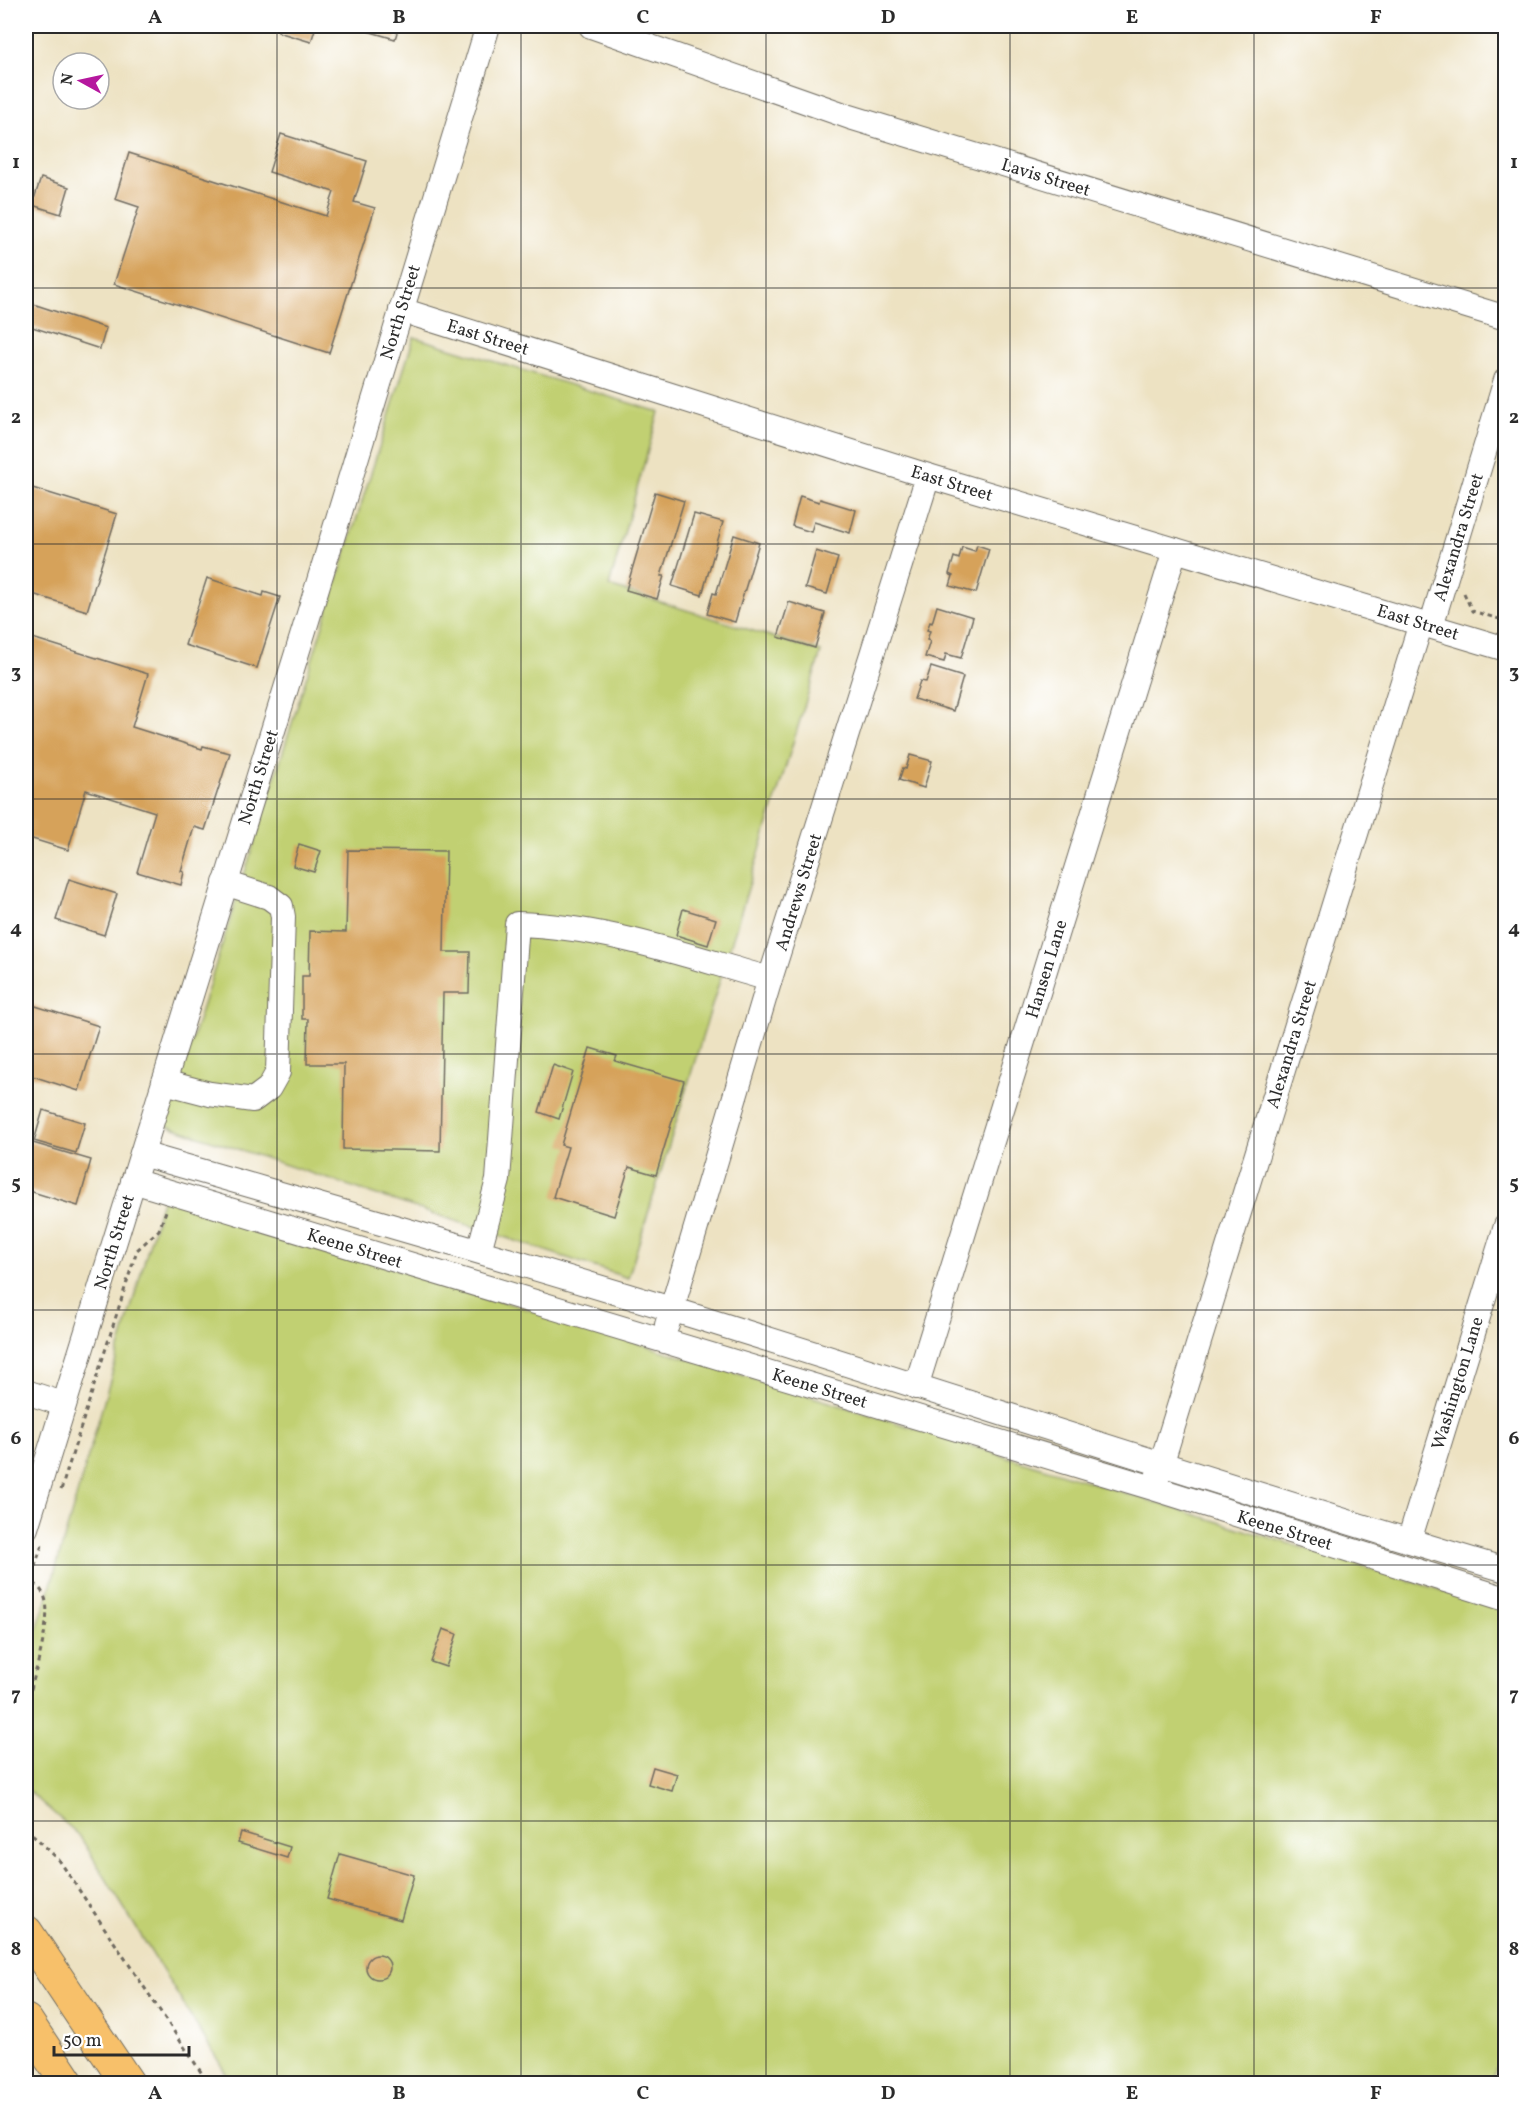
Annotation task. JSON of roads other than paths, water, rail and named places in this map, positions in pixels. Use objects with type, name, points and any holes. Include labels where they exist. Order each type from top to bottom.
[{"type":"highway","points":[[26,1932],[128,2084]]},
{"type":"highway","points":[[26,2021],[68,2084]]},
{"type":"street","name":"North Street","points":[[34,1535],[63,1404],[142,1154],[488,26]]},
{"type":"street","name":"Lavis Street","points":[[591,26],[850,117],[1506,318]]},
{"type":"street","name":"East Street","points":[[401,310],[928,476],[1506,649]]},
{"type":"street","name":"Alexandra Street","points":[[1153,1488],[1426,624],[1443,586],[1506,380]]},
{"type":"street","name":"Andrews Street","points":[[663,1340],[770,979],[928,476]]},
{"type":"street","name":"Hansen Lane","points":[[916,1387],[1175,550]]},
{"type":"street","points":[[164,1082],[210,1094],[253,1100],[269,1088],[278,1072],[283,917],[281,906],[269,897],[225,883]]},
{"type":"street","points":[[479,1251],[498,1180],[517,924],[546,925],[632,940],[770,979]]},
{"type":"street","name":"Keene Street","points":[[142,1154],[671,1309],[1506,1570]]},
{"type":"street","name":"Keene Street","points":[[133,1180],[1153,1488],[1506,1599]]},
{"type":"street","name":"Washington Lane","points":[[1409,1541],[1506,1226]]},
{"type":"street","points":[[26,1392],[63,1404]]}]
